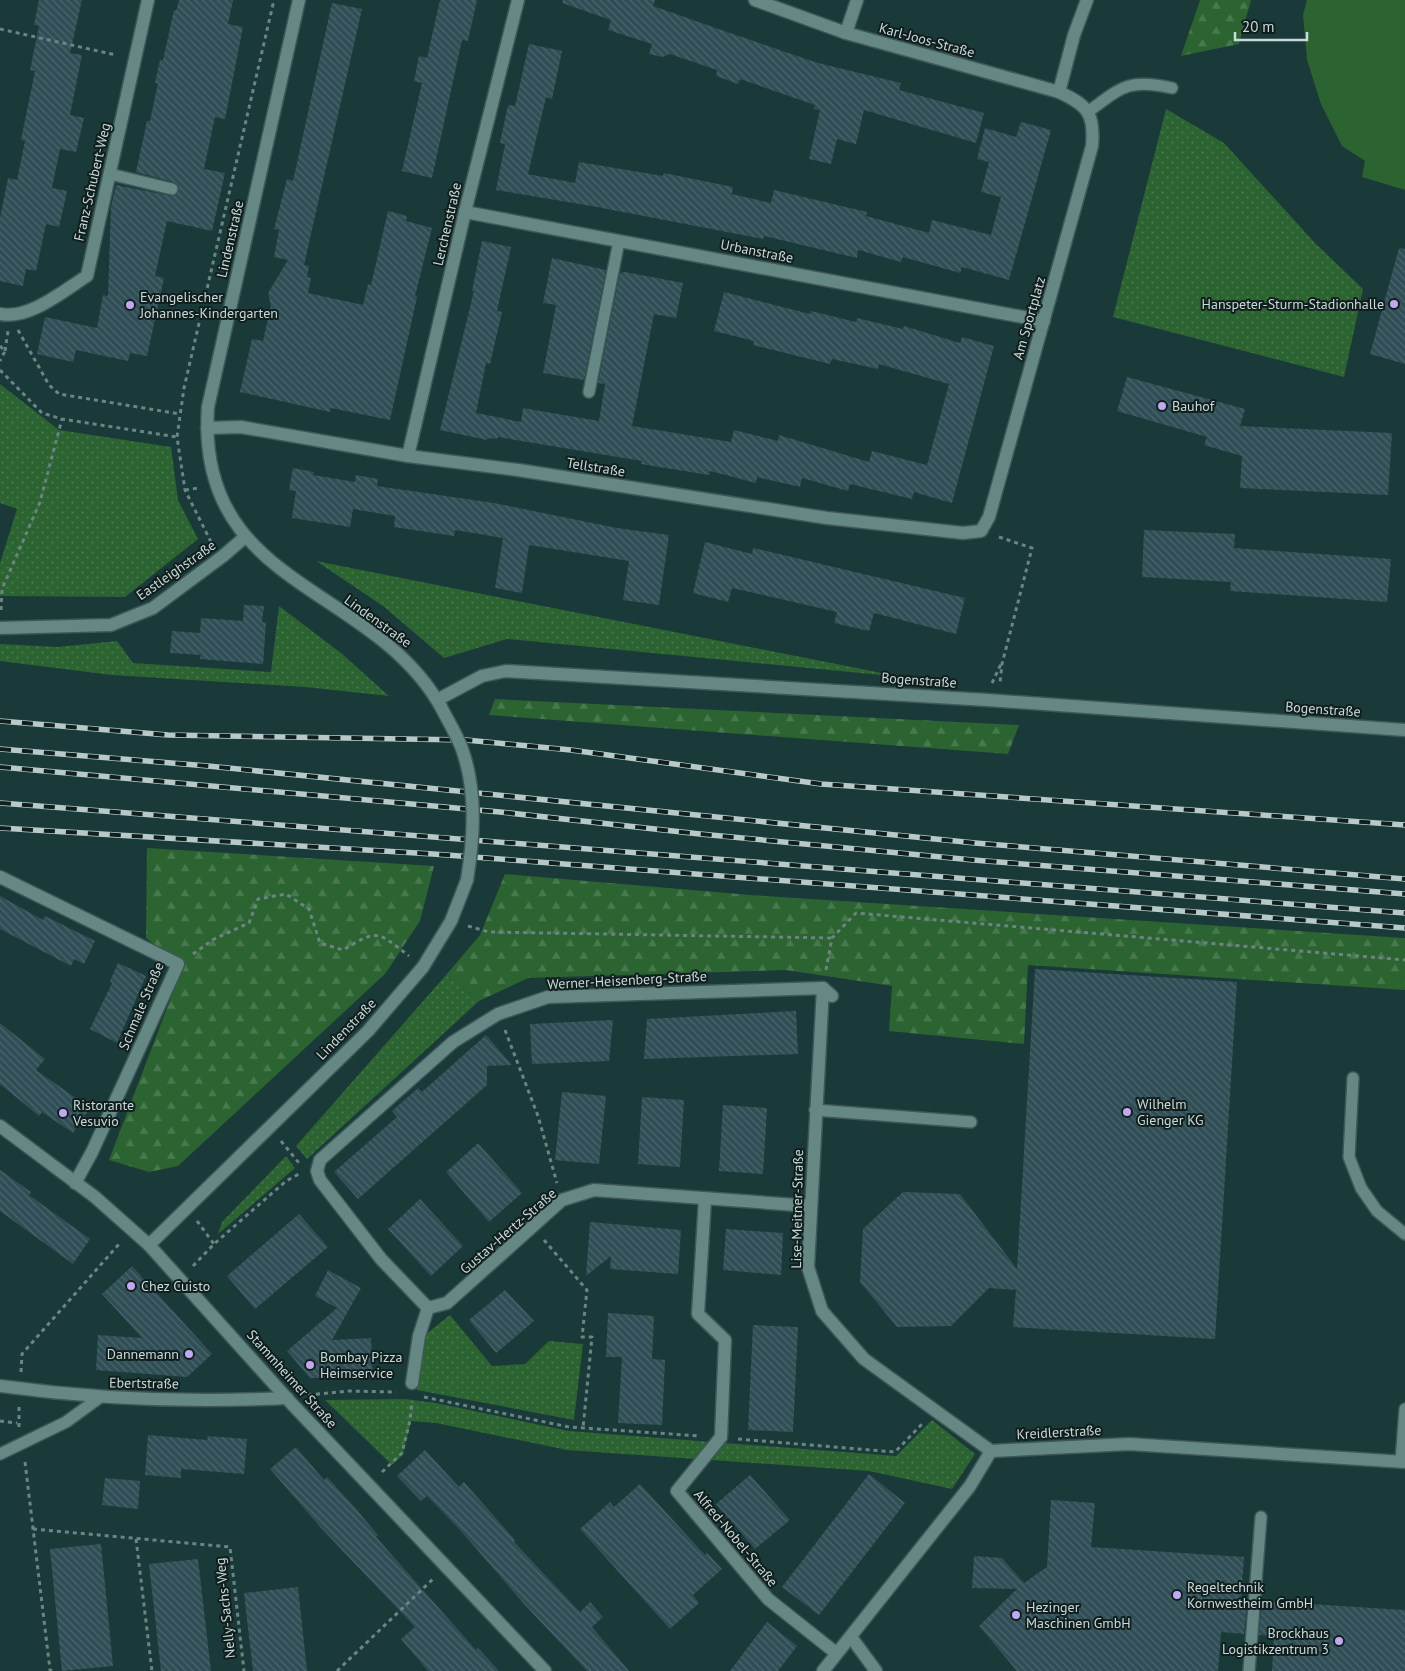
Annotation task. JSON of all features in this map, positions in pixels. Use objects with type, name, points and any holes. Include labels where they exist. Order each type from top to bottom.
[{"type":"street","name":"Franz-Schubert-Weg","points":[[5,315],[38,306],[86,276],[148,0]]},
{"type":"street","name":"Lindenstraße","points":[[149,1245],[368,1031],[423,967],[451,921],[467,880],[474,840],[472,802],[462,750],[426,681],[407,660],[382,640],[294,579],[245,536],[223,504],[215,484],[207,428],[215,373],[299,0]]},
{"type":"street","name":"Lerchenstraße","points":[[408,456],[464,212],[518,0]]},
{"type":"street","name":"Karl-Joos-Straße","points":[[755,0],[846,33],[1059,92],[1079,102],[1088,112]]},
{"type":"street","points":[[846,33],[858,0]]},
{"type":"street","points":[[1059,92],[1074,35],[1087,0]]},
{"type":"street","name":"Am Sportplatz","points":[[981,531],[989,517],[1092,146],[1094,126],[1088,112]]},
{"type":"street","name":"Urbanstraße","points":[[464,212],[1044,321]]},
{"type":"street","name":"Tellstraße","points":[[207,428],[241,427],[408,456],[518,470],[827,518],[963,532],[981,531]]},
{"type":"street","name":"Eastleighstraße","points":[[0,628],[111,625],[153,608],[223,556],[245,536]]},
{"type":"street","name":"Bogenstraße","points":[[439,703],[482,676],[506,671],[997,700],[1405,730]]},
{"type":"street","name":"Schmale Straße","points":[[0,877],[178,964],[92,1152],[75,1182]]},
{"type":"street","name":"Werner-Heisenberg-Straße","points":[[311,1171],[320,1160],[453,1042],[498,1014],[548,997],[827,992]]},
{"type":"street","name":"Lise-Meitner-Straße","points":[[827,992],[815,1110],[808,1267],[822,1311],[864,1359],[991,1451]]},
{"type":"street","name":"Stammheimer Straße","points":[[0,1126],[75,1182],[149,1245],[182,1279],[287,1398],[545,1671]]},
{"type":"street","points":[[311,1171],[381,1259],[428,1308],[419,1336],[412,1389]]},
{"type":"street","name":"Gustav-Hertz-Straße","points":[[428,1308],[447,1303],[562,1200],[594,1190],[810,1206]]},
{"type":"street","points":[[704,1198],[698,1314],[725,1340],[722,1437]]},
{"type":"street","name":"Ebertstraße","points":[[0,1386],[99,1398],[246,1400],[287,1398]]},
{"type":"street","name":"Alfred-Nobel-Straße","points":[[722,1437],[677,1491],[768,1599],[836,1653]]},
{"type":"street","name":"Kreidlerstraße","points":[[991,1451],[1129,1444],[1403,1462]]},
{"type":"street","points":[[823,1671],[970,1486],[991,1451]]},
{"type":"street","points":[[851,1637],[876,1671]]},
{"type":"lane","points":[[1088,112],[1121,87],[1152,83],[1172,88]]},
{"type":"lane","points":[[110,174],[172,189]]},
{"type":"lane","points":[[589,392],[619,241]]},
{"type":"lane","points":[[1353,1078],[1349,1157],[1361,1188],[1377,1211],[1405,1234]]},
{"type":"lane","points":[[815,1110],[971,1122]]},
{"type":"lane","points":[[0,1454],[66,1422],[99,1398]]},
{"type":"lane","points":[[1403,1462],[1405,1409]]},
{"type":"lane","points":[[1249,1671],[1261,1517]]},
{"type":"path","points":[[223,556],[207,536],[185,490],[178,437],[180,414],[186,378],[274,0]]},
{"type":"path","points":[[0,29],[135,60]]},
{"type":"path","points":[[5,315],[49,385],[59,394],[180,414]]},
{"type":"path","points":[[0,346],[5,351],[0,362]]},
{"type":"path","points":[[0,370],[42,413],[62,419],[178,437]]},
{"type":"path","points":[[0,628],[2,589],[40,502],[62,419]]},
{"type":"path","points":[[981,531],[1032,548],[1002,664],[997,700]]},
{"type":"path","points":[[178,964],[214,939],[249,923],[258,899],[286,894],[309,909],[320,942],[343,950],[368,935],[386,938],[423,967]]},
{"type":"path","points":[[827,992],[832,938],[856,913],[1306,954],[1405,960]]},
{"type":"path","points":[[451,921],[489,932],[832,938]]},
{"type":"path","points":[[498,1014],[535,1109],[562,1200]]},
{"type":"path","points":[[182,1279],[214,1244],[286,1181],[311,1171],[269,1128]]},
{"type":"path","points":[[188,1208],[214,1244]]},
{"type":"path","points":[[532,1227],[587,1290],[582,1336],[592,1337],[583,1428]]},
{"type":"path","points":[[52,1671],[50,1670],[23,1444],[18,1423],[22,1354],[98,1264],[132,1230]]},
{"type":"path","points":[[287,1398],[348,1391],[401,1392],[412,1389],[559,1425],[895,1452],[935,1411]]},
{"type":"path","points":[[368,1485],[402,1453],[410,1420],[412,1389]]},
{"type":"path","points":[[0,1421],[18,1423]]},
{"type":"path","name":"Nelly-Sachs-Weg","points":[[33,1529],[230,1547],[244,1671]]},
{"type":"path","points":[[136,1538],[152,1671]]},
{"type":"path","points":[[337,1671],[446,1567]]},
{"type":"green space","points":[[1200,0],[1251,0],[1239,44],[1181,56]]},
{"type":"green space","points":[[1307,0],[1405,0],[1405,190],[1362,177],[1365,161],[1342,146],[1321,104],[1307,60],[1303,15]]},
{"type":"green space","points":[[1166,109],[1224,143],[1315,243],[1363,289],[1344,377],[1113,317]]},
{"type":"green space","points":[[0,384],[59,430],[171,447],[178,500],[198,539],[125,597],[0,596],[0,563],[17,509],[0,503]]},
{"type":"green space","points":[[316,561],[902,677],[507,639],[444,658],[383,606]]},
{"type":"green space","points":[[279,606],[341,653],[389,696],[305,687],[112,675],[0,661],[0,644],[58,647],[117,641],[133,663],[271,672]]},
{"type":"green space","points":[[495,699],[1019,725],[1008,754],[489,715]]},
{"type":"green space","points":[[147,848],[434,866],[420,921],[385,974],[178,1166],[149,1172],[109,1160],[183,966],[146,938]]},
{"type":"green space","points":[[505,874],[750,895],[1405,938],[1405,990],[1028,965],[1024,1044],[889,1031],[892,986],[786,970],[528,978],[479,1001],[446,975],[480,935]]},
{"type":"green space","points":[[446,975],[479,1001],[307,1159],[296,1146]]},
{"type":"green space","points":[[286,1156],[295,1168],[218,1234],[222,1222]]},
{"type":"green space","points":[[450,1315],[492,1366],[525,1364],[549,1341],[583,1344],[574,1420],[417,1390],[425,1335]]},
{"type":"green space","points":[[405,1399],[436,1403],[569,1431],[896,1456],[932,1420],[975,1454],[952,1489],[869,1471],[567,1450],[436,1423],[411,1421],[403,1454],[392,1465],[325,1400]]},
{"type":"building","points":[[39,0],[82,0],[70,53],[82,55],[70,115],[84,118],[76,152],[60,149],[52,188],[67,191],[59,227],[46,224],[36,271],[26,269],[23,286],[0,281],[0,218],[8,178],[17,180],[25,141],[21,140],[35,71],[30,70],[39,26],[34,25]]},
{"type":"building","points":[[179,0],[233,0],[228,24],[243,27],[225,119],[215,117],[204,169],[225,173],[212,231],[167,221],[155,276],[164,278],[147,356],[130,353],[128,361],[76,350],[73,362],[37,354],[45,317],[97,328],[103,295],[108,296],[111,207],[116,185],[171,196],[179,191],[179,186],[174,182],[136,172],[147,121],[150,121],[158,83],[155,83],[160,60],[163,60],[174,10],[176,11]]},
{"type":"building","points":[[440,0],[477,0],[468,41],[462,40],[432,178],[402,171],[422,83],[414,81],[419,56],[427,58]]},
{"type":"building","points":[[563,0],[655,0],[653,6],[818,63],[901,83],[899,90],[984,113],[976,143],[864,110],[856,144],[837,139],[831,164],[809,159],[820,110],[814,109],[815,105],[740,79],[738,84],[716,76],[717,70],[670,54],[663,57],[649,54],[652,44],[608,30],[611,20],[562,3]]},
{"type":"building","points":[[332,3],[362,9],[304,265],[309,266],[307,277],[311,278],[308,293],[363,305],[368,284],[371,285],[388,211],[407,216],[406,221],[432,228],[415,296],[417,297],[390,420],[331,408],[330,412],[240,392],[252,339],[263,341],[271,306],[268,293],[288,260],[274,257],[279,230],[274,229],[287,179],[293,181]]},
{"type":"building","points":[[529,44],[562,51],[552,99],[546,97],[528,174],[575,183],[579,162],[663,176],[664,173],[733,187],[732,194],[771,203],[774,190],[867,212],[866,216],[929,233],[932,220],[991,235],[1001,197],[981,192],[989,162],[977,159],[985,128],[1016,137],[1021,122],[1051,130],[1009,280],[962,267],[960,273],[903,257],[901,262],[858,250],[857,258],[764,236],[763,239],[597,207],[496,190],[505,144],[500,143],[508,105],[515,106]]},
{"type":"building","points":[[482,241],[511,247],[497,311],[502,312],[490,364],[486,363],[476,413],[521,422],[523,408],[599,421],[605,384],[598,383],[620,273],[625,272],[683,283],[676,318],[654,314],[632,426],[731,442],[734,430],[778,441],[779,435],[869,462],[872,451],[927,465],[949,384],[879,364],[878,369],[832,359],[830,364],[753,345],[754,341],[714,331],[724,292],[810,314],[811,311],[856,322],[857,318],[903,329],[904,326],[960,343],[962,337],[994,346],[952,503],[914,492],[912,499],[850,484],[848,491],[802,478],[800,487],[757,477],[756,483],[710,471],[709,475],[641,464],[642,461],[498,437],[497,439],[487,438],[487,440],[440,430],[474,291],[472,291]]},
{"type":"building","name":"Hanspeter-Sturm-Stadionhalle","points":[[1399,248],[1405,249],[1405,364],[1370,354]]},
{"type":"building","points":[[552,258],[606,270],[584,380],[543,373],[556,305],[543,303]]},
{"type":"building","points":[[1127,377],[1245,409],[1240,426],[1392,433],[1388,495],[1240,488],[1242,456],[1204,445],[1207,437],[1117,411]]},
{"type":"building","points":[[293,468],[314,472],[313,475],[355,482],[356,475],[378,479],[377,486],[494,503],[617,528],[669,535],[659,605],[623,600],[629,561],[529,545],[522,593],[495,588],[503,538],[455,530],[454,536],[394,527],[395,516],[353,509],[350,527],[292,518],[296,491],[289,490]]},
{"type":"building","points":[[1144,530],[1235,534],[1234,548],[1391,559],[1387,602],[1230,591],[1231,582],[1142,577]]},
{"type":"building","points":[[705,542],[752,554],[753,548],[965,598],[956,634],[874,613],[869,631],[834,623],[837,612],[732,588],[728,602],[693,593]]},
{"type":"building","points":[[244,605],[264,606],[262,622],[266,623],[263,664],[200,659],[201,655],[170,653],[172,631],[200,633],[201,618],[243,621]]},
{"type":"building","points":[[0,896],[43,920],[45,916],[95,941],[84,964],[74,959],[71,966],[0,929]]},
{"type":"building","points":[[118,963],[146,976],[117,1043],[90,1029],[112,983],[110,981]]},
{"type":"building","name":"Wilhelm Gienger KG","points":[[1035,969],[1237,982],[1215,1339],[1013,1327],[1016,1290],[989,1288],[951,1326],[897,1327],[860,1282],[863,1229],[903,1192],[960,1194],[1017,1269]]},
{"type":"building","points":[[796,1011],[798,1054],[644,1059],[647,1019]]},
{"type":"building","points":[[613,1020],[609,1061],[532,1064],[530,1024]]},
{"type":"building","points":[[0,1023],[45,1059],[36,1070],[90,1108],[73,1133],[42,1112],[39,1116],[0,1084]]},
{"type":"building","points":[[486,1035],[512,1065],[487,1066],[487,1085],[358,1199],[334,1172],[397,1117],[392,1111],[418,1088],[422,1092]]},
{"type":"building","points":[[562,1092],[606,1096],[599,1164],[555,1160]]},
{"type":"building","points":[[642,1097],[684,1100],[680,1167],[638,1164]]},
{"type":"building","points":[[723,1105],[767,1108],[763,1174],[719,1171]]},
{"type":"building","points":[[478,1143],[522,1193],[489,1222],[446,1172]]},
{"type":"building","points":[[0,1170],[31,1192],[29,1195],[90,1239],[73,1264],[0,1211]]},
{"type":"building","points":[[420,1199],[463,1246],[431,1276],[388,1229]]},
{"type":"building","points":[[299,1214],[328,1247],[255,1309],[227,1276]]},
{"type":"building","points":[[590,1222],[681,1230],[678,1274],[610,1269],[611,1256],[586,1276]]},
{"type":"building","points":[[726,1229],[783,1233],[781,1275],[723,1270]]},
{"type":"building","points":[[132,1266],[212,1354],[187,1377],[96,1370],[98,1335],[142,1338],[102,1294]]},
{"type":"building","points":[[328,1270],[361,1288],[332,1340],[371,1338],[373,1377],[310,1378],[287,1351],[337,1308],[315,1296]]},
{"type":"building","points":[[505,1290],[534,1321],[496,1353],[469,1320]]},
{"type":"building","points":[[608,1313],[654,1316],[652,1359],[665,1360],[662,1425],[618,1423],[622,1357],[606,1357]]},
{"type":"building","points":[[753,1325],[798,1327],[793,1432],[748,1430]]},
{"type":"building","points":[[148,1435],[207,1440],[208,1436],[247,1439],[244,1474],[181,1469],[181,1478],[145,1475]]},
{"type":"building","points":[[296,1447],[324,1480],[327,1477],[350,1502],[378,1535],[376,1537],[476,1650],[478,1648],[499,1671],[428,1671],[401,1639],[415,1627],[321,1528],[270,1469]]},
{"type":"building","points":[[425,1450],[459,1487],[464,1482],[515,1540],[514,1542],[580,1612],[590,1602],[603,1617],[592,1627],[629,1671],[587,1671],[427,1496],[421,1501],[397,1476]]},
{"type":"building","points":[[869,1474],[905,1503],[819,1615],[782,1587]]},
{"type":"building","points":[[750,1475],[790,1520],[755,1549],[716,1504]]},
{"type":"building","points":[[105,1478],[140,1481],[138,1509],[102,1505]]},
{"type":"building","points":[[640,1484],[705,1555],[707,1553],[722,1569],[693,1595],[699,1603],[670,1629],[580,1529],[610,1502],[614,1507]]},
{"type":"building","points":[[1051,1500],[1095,1503],[1091,1547],[1244,1557],[1241,1600],[1247,1600],[1244,1634],[1221,1632],[1218,1671],[1017,1671],[979,1626],[1017,1589],[972,1588],[974,1556],[1002,1558],[1024,1583],[1047,1567]]},
{"type":"building","points":[[101,1544],[113,1666],[62,1671],[50,1549]]},
{"type":"building","points":[[198,1559],[211,1671],[161,1671],[149,1564]]},
{"type":"building","points":[[298,1587],[307,1671],[253,1671],[244,1593]]},
{"type":"building","name":"Brockhaus Logistikzentrum 3","points":[[1262,1601],[1405,1610],[1405,1671],[1272,1671],[1274,1636],[1259,1635]]},
{"type":"building","points":[[767,1622],[797,1646],[778,1671],[730,1671]]},
{"type":"railway","points":[[0,721],[168,735],[466,740],[571,750],[821,784],[1405,825]]},
{"type":"railway","points":[[0,749],[208,766],[975,843],[1405,879]]},
{"type":"railway","points":[[0,767],[500,812],[700,834],[973,860],[1405,894]]},
{"type":"railway","points":[[0,803],[1405,913]]},
{"type":"railway","points":[[0,828],[433,854],[1405,928]]},
{"type":"place","name":"Hanspeter-Sturm-Stadionhalle","points":[[1394,304]]},
{"type":"place","name":"Evangelischer Johannes-Kindergarten","points":[[130,305]]},
{"type":"place","name":"Bauhof","points":[[1162,406]]},
{"type":"place","name":"Wilhelm Gienger KG","points":[[1127,1112]]},
{"type":"place","name":"Ristorante Vesuvio","points":[[63,1113]]},
{"type":"place","name":"Chez Cuisto","points":[[131,1286]]},
{"type":"place","name":"Dannemann","points":[[189,1354]]},
{"type":"place","name":"Bombay Pizza Heimservice","points":[[310,1365]]},
{"type":"place","name":"Regeltechnik Kornwestheim GmbH","points":[[1177,1595]]},
{"type":"place","name":"Hezinger Maschinen GmbH","points":[[1016,1615]]},
{"type":"place","name":"Brockhaus Logistikzentrum 3","points":[[1339,1641]]}]
